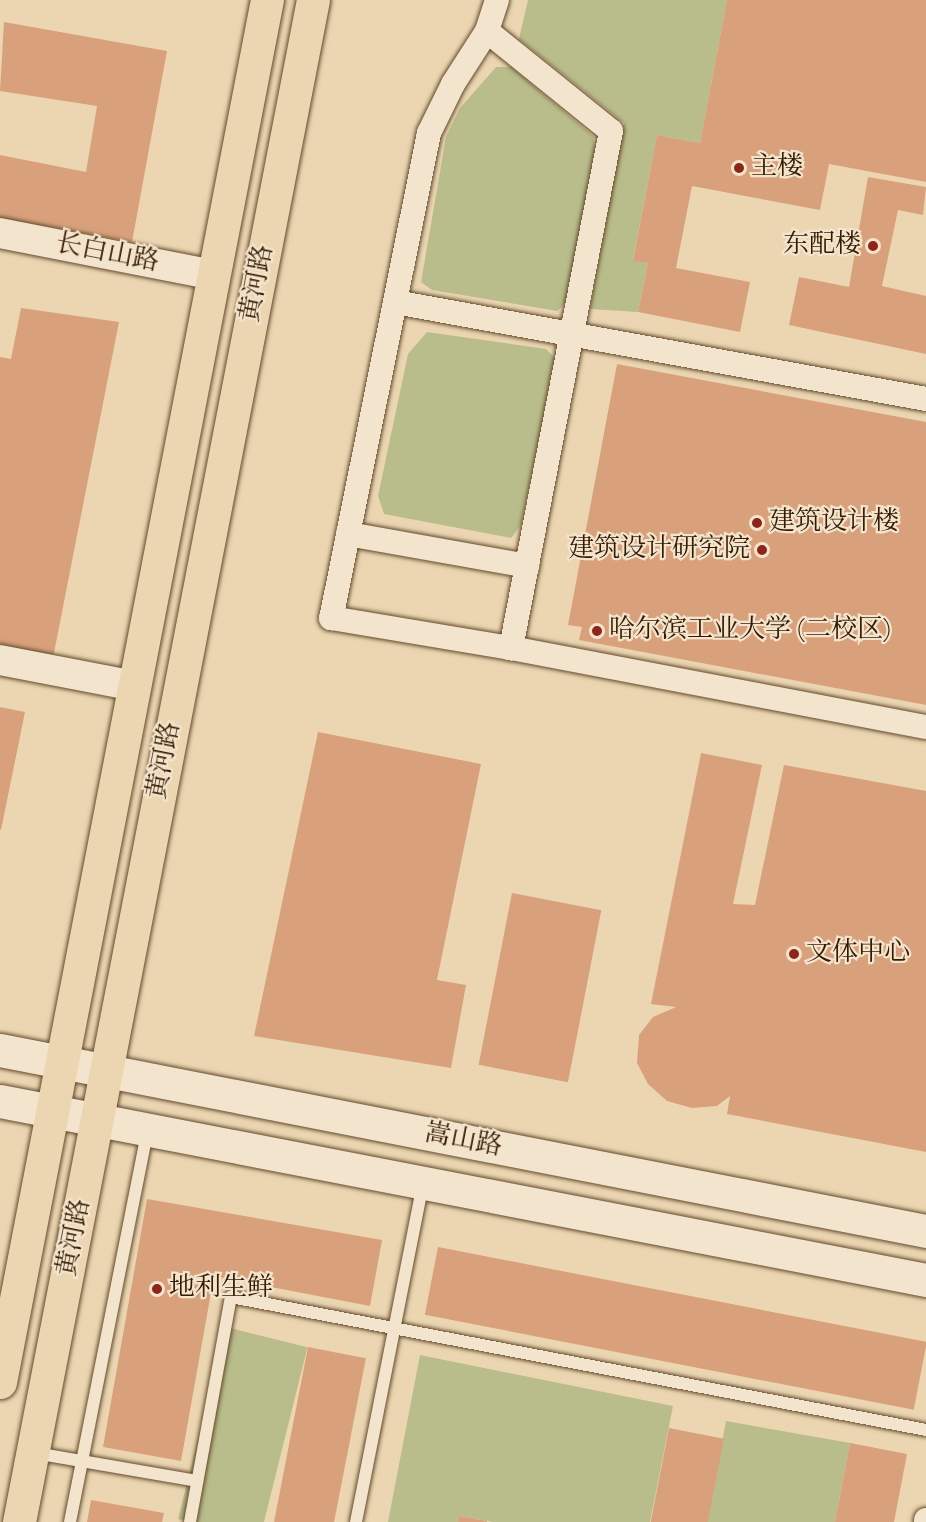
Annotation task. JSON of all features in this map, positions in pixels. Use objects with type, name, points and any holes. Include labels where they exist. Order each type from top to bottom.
[{"type":"main road","name":"黄河路","points":[[0,1382],[6,1319],[53,1111],[267,0]]},
{"type":"main road","name":"黄河路","points":[[19,1522],[313,0]]},
{"type":"main road","name":"嵩山路","points":[[0,1050],[926,1231]]},
{"type":"main road","name":"嵩山路","points":[[0,1101],[926,1280]]},
{"type":"street","points":[[497,0],[487,31],[453,84],[429,133],[331,618],[511,648],[926,727]]},
{"type":"street","points":[[487,31],[611,131],[511,648]]},
{"type":"street","name":"长白山路","points":[[0,233],[214,275]]},
{"type":"street","points":[[395,302],[926,399]]},
{"type":"street","points":[[348,534],[527,566]]},
{"type":"street","points":[[0,660],[135,686]]},
{"type":"lane","points":[[70,1522],[147,1129]]},
{"type":"lane","points":[[356,1522],[393,1326],[424,1183]]},
{"type":"lane","points":[[190,1522],[231,1297],[393,1326],[926,1430]]},
{"type":"lane","points":[[33,1453],[197,1481]]},
{"type":"green space","points":[[528,0],[727,0],[700,143],[657,135],[633,260],[648,263],[638,312],[590,309],[624,123],[519,39]]},
{"type":"green space","points":[[496,67],[511,67],[593,136],[597,160],[566,303],[557,311],[432,290],[421,282],[446,137],[460,108]]},
{"type":"green space","points":[[427,332],[546,349],[556,359],[521,525],[511,538],[384,514],[378,496],[408,354]]},
{"type":"green space","points":[[226,1327],[308,1347],[264,1522],[190,1522],[178,1519]]},
{"type":"green space","points":[[420,1355],[673,1406],[650,1522],[493,1522],[459,1516],[458,1522],[388,1522]]},
{"type":"green space","points":[[726,1421],[850,1443],[835,1522],[707,1522]]},
{"type":"building","name":"主楼","points":[[727,0],[926,0],[926,182],[829,164],[820,210],[692,186],[676,268],[750,282],[740,332],[638,312],[648,263],[633,261],[657,135],[700,143]]},
{"type":"building","points":[[4,22],[167,51],[132,242],[0,218],[0,155],[86,172],[97,106],[0,91]]},
{"type":"building","name":"东配楼","points":[[868,177],[926,187],[923,215],[898,210],[882,286],[926,296],[926,354],[789,325],[799,277],[849,287]]},
{"type":"building","points":[[21,308],[119,322],[53,658],[0,651],[0,357],[11,359]]},
{"type":"building","name":"建筑设计研究院","points":[[617,364],[926,422],[926,705],[579,640],[582,627],[568,625]]},
{"type":"building","points":[[0,707],[25,712],[1,830],[0,829]]},
{"type":"building","points":[[318,732],[481,764],[437,980],[466,985],[451,1068],[254,1036]]},
{"type":"building","name":"文体中心","points":[[701,753],[762,765],[733,904],[755,905],[784,765],[926,791],[926,1152],[727,1114],[730,1096],[717,1106],[692,1108],[667,1101],[648,1084],[637,1063],[639,1035],[653,1017],[676,1007],[651,1004]]},
{"type":"building","points":[[512,893],[601,910],[568,1082],[479,1065]]},
{"type":"building","points":[[147,1199],[382,1240],[370,1306],[214,1276],[181,1461],[103,1447]]},
{"type":"building","points":[[438,1247],[926,1342],[914,1410],[425,1315]]},
{"type":"building","points":[[308,1347],[366,1358],[334,1522],[274,1522]]},
{"type":"building","points":[[669,1428],[724,1439],[708,1522],[651,1522]]},
{"type":"building","points":[[850,1443],[907,1454],[894,1522],[835,1522]]},
{"type":"building","points":[[91,1500],[164,1513],[162,1522],[87,1522]]},
{"type":"building","points":[[459,1516],[487,1521],[487,1522],[458,1522]]},
{"type":"place","name":"主楼","points":[[739,168]]},
{"type":"place","name":"东配楼","points":[[873,246]]},
{"type":"place","name":"建筑设计楼","points":[[757,523]]},
{"type":"place","name":"建筑设计研究院","points":[[762,550]]},
{"type":"place","name":"哈尔滨工业大学 (二校区)","points":[[597,631]]},
{"type":"place","name":"文体中心","points":[[794,954]]},
{"type":"place","name":"地利生鲜","points":[[157,1289]]}]
